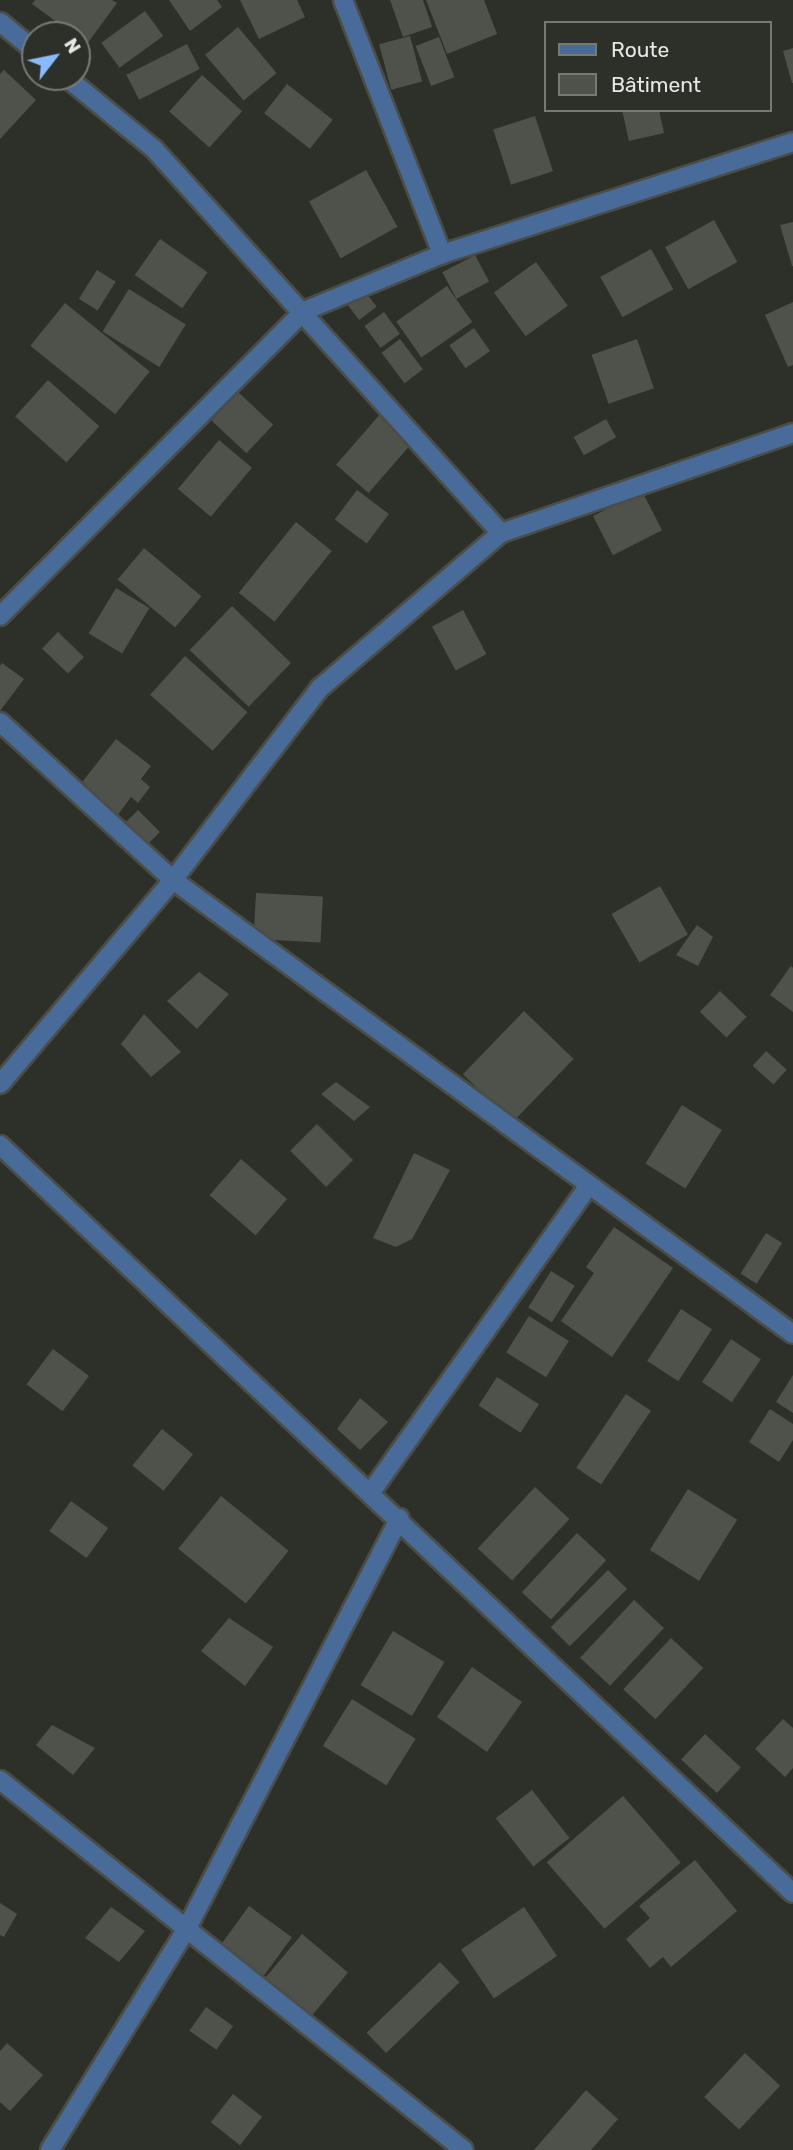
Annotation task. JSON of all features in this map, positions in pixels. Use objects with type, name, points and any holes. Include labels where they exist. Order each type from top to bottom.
[{"type":"street","points":[[343,0],[442,254]]},
{"type":"street","points":[[1,26],[21,41]]},
{"type":"street","points":[[83,91],[154,149],[304,311],[501,533]]},
{"type":"street","points":[[0,616],[304,311],[442,254],[793,142]]},
{"type":"street","points":[[0,1084],[173,880],[320,688],[501,533],[793,433]]},
{"type":"street","points":[[0,722],[173,880],[588,1187],[793,1334]]},
{"type":"street","points":[[0,1145],[400,1517],[793,1893]]},
{"type":"street","points":[[371,1492],[588,1187]]},
{"type":"street","points":[[51,2150],[186,1930],[400,1517]]},
{"type":"street","points":[[0,1780],[464,2150]]},
{"type":"building","points":[[35,0],[112,0],[117,3],[91,39],[91,21],[55,21],[32,4]]},
{"type":"building","points":[[169,0],[217,0],[222,7],[190,31]]},
{"type":"building","points":[[240,0],[297,0],[305,17],[259,39]]},
{"type":"building","points":[[390,0],[423,0],[432,27],[403,37]]},
{"type":"building","points":[[426,0],[484,0],[497,34],[447,54]]},
{"type":"building","points":[[145,11],[163,36],[120,68],[101,43]]},
{"type":"building","points":[[238,27],[277,73],[244,101],[205,55]]},
{"type":"building","points":[[410,36],[422,81],[391,90],[379,44]]},
{"type":"building","points":[[439,37],[454,77],[431,86],[416,46]]},
{"type":"building","points":[[187,44],[200,69],[139,100],[126,75]]},
{"type":"building","points":[[793,48],[793,83],[792,83],[783,51]]},
{"type":"building","points":[[4,70],[21,86],[21,91],[26,91],[36,100],[0,139],[0,74]]},
{"type":"building","points":[[202,75],[242,111],[209,148],[169,111]]},
{"type":"building","points":[[287,84],[333,120],[310,149],[264,113]]},
{"type":"building","points":[[622,112],[659,112],[664,133],[629,141]]},
{"type":"building","points":[[535,116],[553,171],[511,185],[493,130]]},
{"type":"building","points":[[366,170],[398,227],[341,258],[309,202]]},
{"type":"building","points":[[714,220],[737,262],[688,289],[665,247]]},
{"type":"building","points":[[793,222],[793,266],[792,266],[780,225]]},
{"type":"building","points":[[160,239],[208,272],[182,308],[135,275]]},
{"type":"building","points":[[651,249],[673,289],[623,317],[600,277]]},
{"type":"building","points":[[475,255],[489,281],[456,299],[442,272]]},
{"type":"building","points":[[536,262],[568,306],[526,336],[494,293]]},
{"type":"building","points":[[97,270],[116,282],[98,310],[79,299]]},
{"type":"building","points":[[447,286],[472,322],[421,358],[396,322]]},
{"type":"building","points":[[129,289],[186,325],[159,367],[103,331]]},
{"type":"building","points":[[364,290],[377,307],[359,320],[346,303]]},
{"type":"building","points":[[793,302],[793,365],[788,367],[765,315]]},
{"type":"building","points":[[65,303],[150,372],[115,414],[30,346]]},
{"type":"building","points":[[384,312],[400,334],[380,348],[365,326]]},
{"type":"building","points":[[474,328],[490,351],[465,368],[449,345]]},
{"type":"building","points":[[400,339],[423,369],[405,383],[382,353]]},
{"type":"building","points":[[637,339],[654,388],[609,404],[592,355]]},
{"type":"building","points":[[48,380],[99,426],[66,463],[15,416]]},
{"type":"building","points":[[238,392],[273,425],[247,453],[211,421]]},
{"type":"building","points":[[382,412],[414,440],[369,493],[336,465]]},
{"type":"building","points":[[606,419],[616,437],[584,455],[574,437]]},
{"type":"building","points":[[219,440],[252,468],[211,517],[178,489]]},
{"type":"building","points":[[357,490],[389,514],[367,544],[335,520]]},
{"type":"building","points":[[642,491],[662,530],[613,555],[593,516]]},
{"type":"building","points":[[296,522],[332,551],[274,622],[239,593]]},
{"type":"building","points":[[144,548],[201,596],[175,628],[118,579]]},
{"type":"building","points":[[116,588],[149,608],[122,654],[89,633]]},
{"type":"building","points":[[232,606],[291,663],[249,707],[190,650]]},
{"type":"building","points":[[463,610],[486,654],[456,671],[432,626]]},
{"type":"building","points":[[58,632],[84,657],[68,674],[42,649]]},
{"type":"building","points":[[185,656],[247,712],[213,751],[150,695]]},
{"type":"building","points":[[2,663],[24,679],[0,711],[0,666]]},
{"type":"building","points":[[116,739],[151,766],[141,779],[150,787],[138,803],[131,797],[117,816],[79,786]]},
{"type":"building","points":[[138,810],[160,832],[144,848],[122,826]]},
{"type":"building","points":[[660,886],[688,934],[640,962],[612,914]]},
{"type":"building","points":[[256,893],[323,897],[321,942],[254,939]]},
{"type":"building","points":[[697,925],[713,937],[698,966],[676,955]]},
{"type":"building","points":[[791,966],[793,968],[793,1012],[770,995]]},
{"type":"building","points":[[199,972],[229,994],[197,1029],[167,1001]]},
{"type":"building","points":[[720,991],[747,1017],[726,1038],[700,1012]]},
{"type":"building","points":[[524,1011],[574,1059],[513,1122],[463,1074]]},
{"type":"building","points":[[144,1014],[181,1052],[151,1077],[121,1044]]},
{"type":"building","points":[[766,1051],[787,1070],[773,1085],[753,1066]]},
{"type":"building","points":[[336,1082],[370,1107],[354,1121],[321,1094]]},
{"type":"building","points":[[682,1105],[722,1130],[685,1188],[645,1164]]},
{"type":"building","points":[[317,1124],[353,1160],[326,1187],[290,1151]]},
{"type":"building","points":[[414,1153],[450,1170],[412,1239],[396,1247],[373,1238]]},
{"type":"building","points":[[241,1159],[287,1199],[256,1235],[210,1195]]},
{"type":"building","points":[[614,1227],[673,1268],[612,1357],[561,1321],[594,1273],[586,1267]]},
{"type":"building","points":[[766,1233],[782,1243],[757,1284],[741,1274]]},
{"type":"building","points":[[551,1271],[575,1286],[552,1322],[528,1307]]},
{"type":"building","points":[[681,1309],[712,1329],[678,1381],[647,1361]]},
{"type":"building","points":[[529,1316],[569,1341],[546,1377],[506,1352]]},
{"type":"building","points":[[731,1339],[761,1359],[732,1402],[702,1382]]},
{"type":"building","points":[[53,1349],[89,1376],[62,1411],[27,1384]]},
{"type":"building","points":[[793,1375],[793,1413],[776,1402]]},
{"type":"building","points":[[497,1377],[539,1404],[520,1433],[478,1406]]},
{"type":"building","points":[[626,1394],[651,1411],[601,1485],[576,1468]]},
{"type":"building","points":[[360,1398],[388,1422],[360,1450],[337,1429]]},
{"type":"building","points":[[770,1409],[793,1424],[793,1440],[779,1462],[749,1442]]},
{"type":"building","points":[[162,1429],[193,1454],[164,1491],[132,1466]]},
{"type":"building","points":[[535,1487],[569,1519],[512,1580],[478,1548]]},
{"type":"building","points":[[688,1489],[737,1520],[699,1581],[650,1550]]},
{"type":"building","points":[[221,1496],[289,1551],[246,1604],[178,1549]]},
{"type":"building","points":[[71,1501],[108,1528],[86,1558],[49,1531]]},
{"type":"building","points":[[577,1533],[606,1560],[551,1620],[522,1592]]},
{"type":"building","points":[[608,1570],[627,1589],[570,1646],[551,1627]]},
{"type":"building","points":[[634,1600],[664,1628],[610,1686],[580,1658]]},
{"type":"building","points":[[229,1618],[273,1647],[245,1686],[201,1651]]},
{"type":"building","points":[[393,1631],[444,1662],[412,1716],[361,1685]]},
{"type":"building","points":[[671,1638],[703,1668],[655,1719],[623,1689]]},
{"type":"building","points":[[472,1667],[522,1702],[487,1752],[437,1717]]},
{"type":"building","points":[[352,1699],[416,1739],[386,1785],[323,1746]]},
{"type":"building","points":[[783,1719],[793,1728],[793,1768],[785,1777],[755,1749]]},
{"type":"building","points":[[52,1725],[95,1748],[73,1775],[36,1745]]},
{"type":"building","points":[[705,1734],[741,1767],[717,1793],[681,1760]]},
{"type":"building","points":[[532,1790],[570,1838],[533,1866],[496,1818]]},
{"type":"building","points":[[623,1796],[681,1862],[605,1929],[547,1862]]},
{"type":"building","points":[[695,1860],[737,1911],[671,1967],[663,1957],[650,1968],[626,1939],[650,1918],[639,1906]]},
{"type":"building","points":[[0,1903],[17,1914],[4,1937],[0,1935]]},
{"type":"building","points":[[249,1906],[292,1937],[264,1976],[221,1945]]},
{"type":"building","points":[[111,1907],[145,1931],[119,1962],[85,1938]]},
{"type":"building","points":[[524,1907],[557,1956],[494,1998],[461,1949]]},
{"type":"building","points":[[302,1934],[348,1973],[311,2016],[265,1978]]},
{"type":"building","points":[[440,1962],[459,1982],[386,2053],[367,2033]]},
{"type":"building","points":[[206,2007],[233,2026],[216,2050],[189,2031]]},
{"type":"building","points":[[7,2043],[43,2075],[10,2111],[0,2102],[0,2051]]},
{"type":"building","points":[[745,2053],[780,2086],[739,2130],[704,2097]]},
{"type":"building","points":[[586,2090],[618,2119],[591,2150],[534,2150]]},
{"type":"building","points":[[233,2094],[262,2117],[240,2145],[211,2122]]}]
